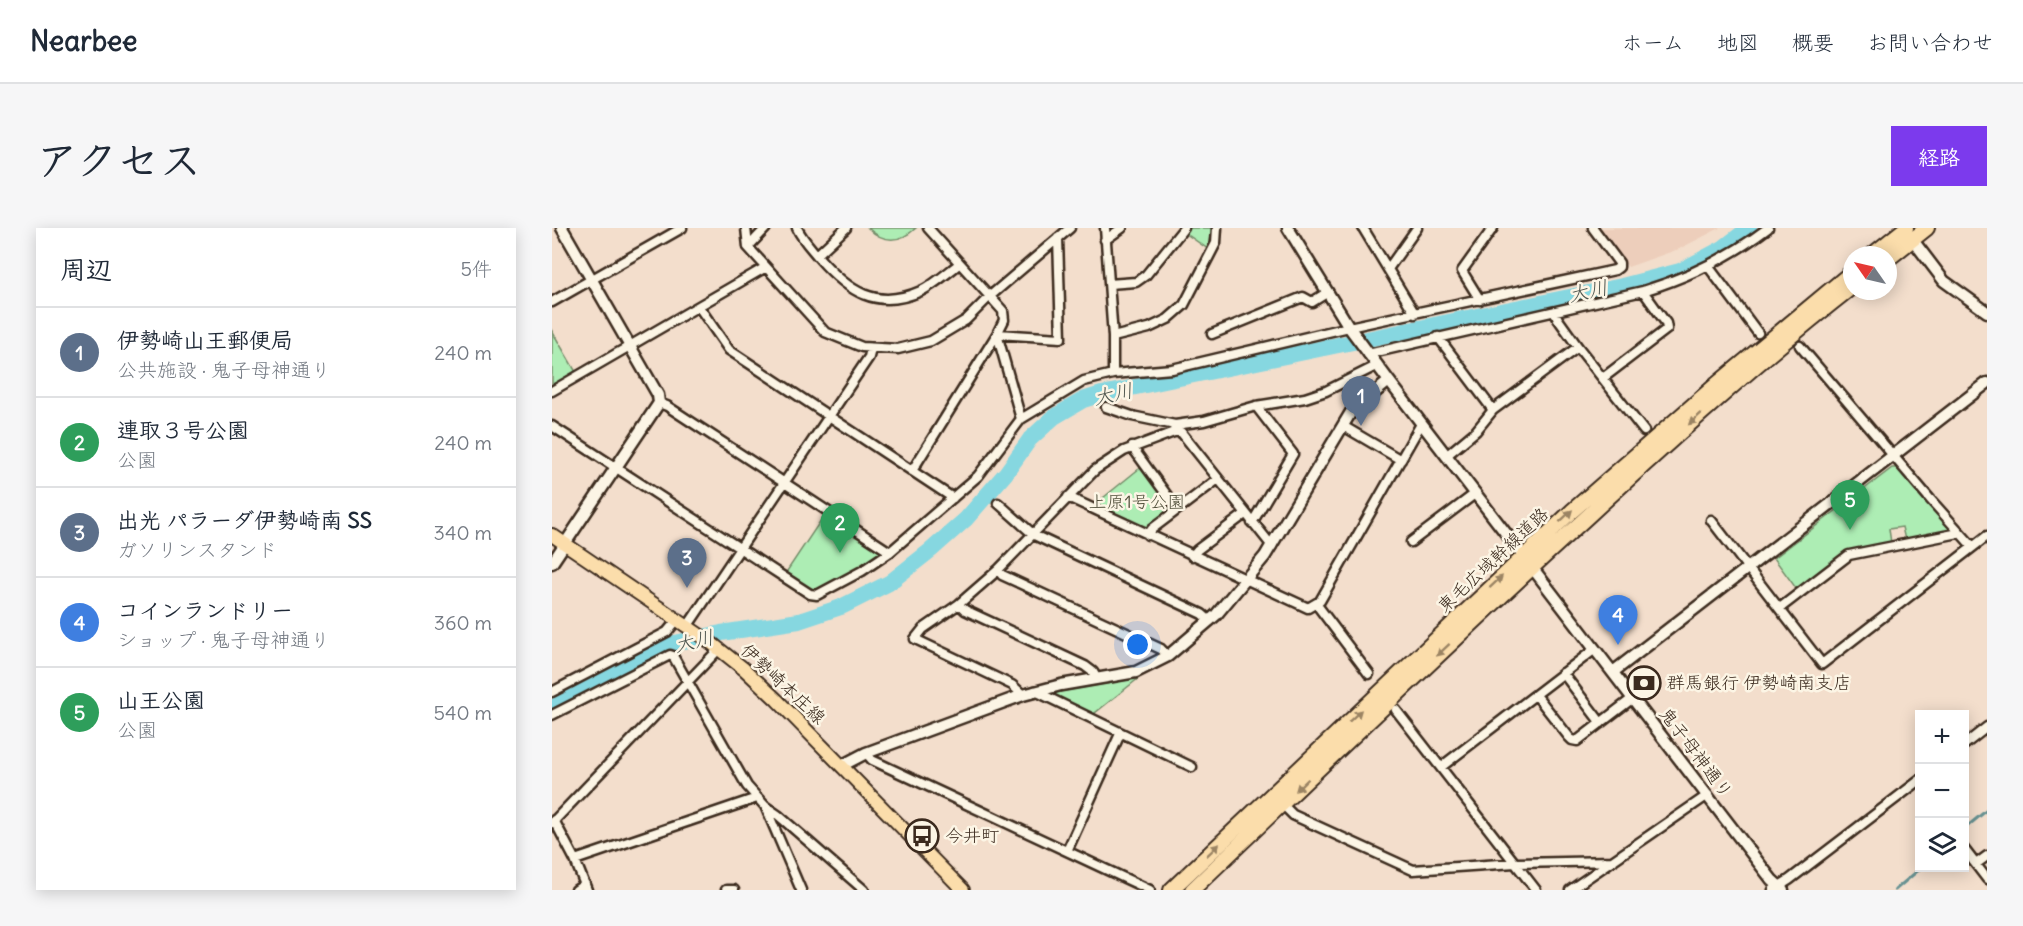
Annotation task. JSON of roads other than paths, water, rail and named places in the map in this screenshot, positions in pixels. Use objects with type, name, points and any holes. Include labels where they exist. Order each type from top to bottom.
[{"type":"highway","points":[[1885,246],[1907,231],[1927,228]]},
{"type":"highway","points":[[1897,246],[1907,231]]},
{"type":"highway","name":"東毛広域幹線道路","points":[[1192,890],[1528,562],[1572,511],[1716,385],[1843,279]]},
{"type":"highway","name":"東毛広域幹線道路","points":[[1171,890],[1528,562],[1804,324],[1843,294]]},
{"type":"main road","name":"伊勢崎本庄線","points":[[552,535],[715,646],[759,682],[963,890]]},
{"type":"street","points":[[552,563],[659,404],[658,395],[631,346],[562,228]]},
{"type":"street","points":[[552,302],[682,228]]},
{"type":"street","points":[[746,228],[748,247],[825,332],[852,344],[871,349],[908,348],[931,341],[966,320],[989,297],[1070,228]]},
{"type":"street","points":[[748,247],[766,228]]},
{"type":"street","points":[[796,228],[833,274],[857,293],[880,299],[898,298],[922,291],[959,264]]},
{"type":"street","points":[[817,255],[846,228]]},
{"type":"street","points":[[912,471],[1004,320],[1004,311],[928,228]]},
{"type":"street","points":[[1105,228],[1113,337],[1113,374]]},
{"type":"street","points":[[1105,240],[1122,228]]},
{"type":"street","points":[[1108,284],[1136,282],[1146,275],[1184,228]]},
{"type":"street","points":[[1113,337],[1149,328],[1168,319],[1184,304],[1216,243],[1217,228]]},
{"type":"street","points":[[1288,228],[1352,329]]},
{"type":"street","points":[[1363,228],[1415,314]]},
{"type":"street","points":[[1388,268],[1417,228]]},
{"type":"street","points":[[1480,300],[1462,271],[1493,228]]},
{"type":"street","points":[[552,426],[810,594],[817,595],[862,571],[890,552],[984,469],[1021,419],[1084,381],[1113,374],[1172,369],[1616,270],[1619,263],[1593,228]]},
{"type":"street","points":[[1367,352],[1643,291],[1708,266],[1768,228]]},
{"type":"street","points":[[1907,231],[1944,280],[1987,312]]},
{"type":"street","points":[[997,334],[1061,338],[1058,237]]},
{"type":"street","points":[[1708,266],[1758,333]]},
{"type":"street","points":[[552,391],[766,267]]},
{"type":"street","points":[[1603,378],[1667,329],[1666,323],[1643,291]]},
{"type":"street","points":[[1212,334],[1303,297],[1312,302],[1328,292]]},
{"type":"street","points":[[699,307],[729,350],[952,498]]},
{"type":"street","points":[[1556,312],[1558,319],[1578,347],[1644,431]]},
{"type":"street","name":"鬼子母神通り","points":[[1352,329],[1421,424],[1778,889]]},
{"type":"street","points":[[997,334],[1021,419]]},
{"type":"street","points":[[1438,337],[1493,410]]},
{"type":"street","points":[[1800,346],[1973,547]]},
{"type":"street","points":[[1446,456],[1476,431],[1493,410],[1578,347]]},
{"type":"street","points":[[552,692],[684,625],[740,548],[869,357],[871,349]]},
{"type":"street","points":[[1023,695],[1012,685],[915,639],[923,629],[959,604],[998,570],[1095,470],[1132,447],[1175,429],[1256,406],[1305,398],[1326,391],[1378,365]]},
{"type":"street","points":[[841,766],[866,753],[1023,695],[1136,672],[1168,656],[1210,621],[1245,580],[1272,546],[1356,406],[1389,381]]},
{"type":"street","points":[[1613,672],[1987,383]]},
{"type":"street","points":[[659,404],[667,406],[890,552]]},
{"type":"street","points":[[1252,523],[1293,454],[1256,406]]},
{"type":"street","points":[[1106,407],[1181,432],[1272,546]]},
{"type":"street","points":[[1068,497],[1308,608],[1317,605],[1421,424]]},
{"type":"street","points":[[1342,426],[1401,460]]},
{"type":"street","points":[[1132,447],[1177,509]]},
{"type":"street","points":[[1148,535],[1177,509],[1218,479]]},
{"type":"street","points":[[1411,542],[1476,493]]},
{"type":"street","points":[[998,503],[1034,535],[1202,614],[1210,621]]},
{"type":"street","points":[[1192,556],[1245,514]]},
{"type":"street","points":[[1711,520],[1822,664],[1987,536]]},
{"type":"street","points":[[1780,608],[1849,555],[1959,533]]},
{"type":"street","points":[[998,570],[1002,575],[1161,649],[1168,656]]},
{"type":"street","points":[[959,604],[965,610],[1085,666],[1093,672],[1097,679]]},
{"type":"street","points":[[1317,605],[1369,674]]},
{"type":"street","points":[[576,890],[586,887],[575,860],[553,821],[687,681],[715,646]]},
{"type":"street","points":[[1441,767],[1595,649]]},
{"type":"street","points":[[552,715],[670,655],[673,656],[747,786],[765,806],[864,890]]},
{"type":"street","points":[[1563,673],[1601,723]]},
{"type":"street","points":[[1035,691],[1192,767]]},
{"type":"street","points":[[1536,695],[1572,740],[1577,741],[1633,698]]},
{"type":"street","points":[[1396,711],[1536,890]]},
{"type":"street","points":[[1969,742],[1987,727]]},
{"type":"street","points":[[1067,851],[1120,734]]},
{"type":"street","points":[[866,753],[872,760],[1150,890]]},
{"type":"street","points":[[1778,889],[1915,786]]},
{"type":"street","points":[[1570,890],[1708,795]]},
{"type":"street","points":[[575,860],[757,798]]},
{"type":"street","points":[[1282,804],[1293,815],[1413,870],[1515,863],[1613,861]]},
{"type":"street","points":[[765,806],[801,890]]},
{"type":"street","points":[[1969,854],[1987,879]]},
{"type":"street","points":[[1976,864],[1987,856]]},
{"type":"street","points":[[726,890],[734,890]]},
{"type":"waterway","name":"大川","points":[[552,708],[675,643],[721,633],[799,621],[841,607],[889,583],[966,519],[1006,473],[1030,439],[1054,417],[1083,400],[1102,394],[1622,286],[1680,271],[1723,248],[1749,228]]},
{"type":"waterway","points":[[1969,825],[1987,810]]},
{"type":"waterway","points":[[1895,890],[1916,872]]},
{"type":"place","name":"伊勢崎山王郵便局","points":[[1361,426]]},
{"type":"place","name":"山王公園","points":[[1850,530]]},
{"type":"place","name":"連取３号公園","points":[[840,553]]},
{"type":"place","name":"出光 パラーダ伊勢崎南 SS","points":[[687,588]]},
{"type":"place","name":"コインランドリー","points":[[1618,645]]},
{"type":"place","name":"群馬銀行 伊勢崎南支店","points":[[1644,683]]},
{"type":"place","name":"今井町","points":[[922,836]]},
{"type":"park label","name":"上原1号公園","points":[[1137,502]]}]
